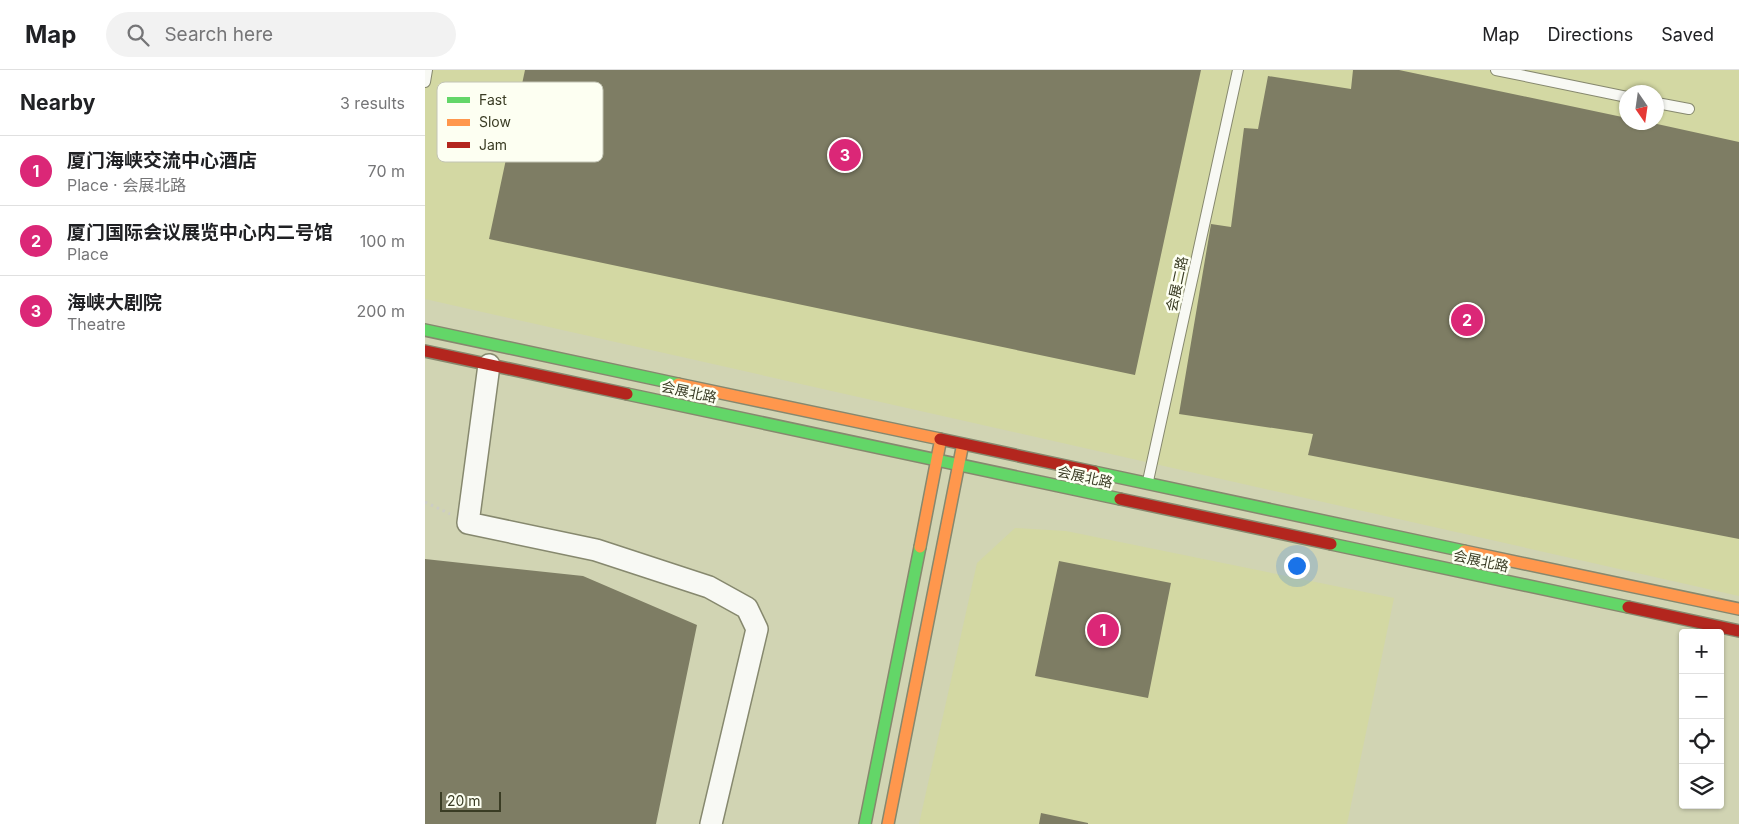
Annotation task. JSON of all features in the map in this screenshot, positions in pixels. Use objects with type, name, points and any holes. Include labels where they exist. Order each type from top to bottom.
[{"type":"main road","name":"会展北路","points":[[425,330],[1739,609]]},
{"type":"main road","name":"会展北路","points":[[425,351],[1739,631]]},
{"type":"main road","points":[[865,824],[941,439]]},
{"type":"main road","points":[[888,824],[963,444]]},
{"type":"street","points":[[489,365],[468,523],[595,550],[709,587],[747,608],[757,628],[711,824]]},
{"type":"lane","points":[[425,82],[427,70]]},
{"type":"lane","name":"会展二路","points":[[1143,504],[1238,70]]},
{"type":"lane","points":[[1496,70],[1619,95]]},
{"type":"lane","points":[[1664,104],[1689,109]]},
{"type":"shaded area","points":[[425,70],[1739,70],[1739,596],[425,299]]},
{"type":"shaded area","points":[[1015,528],[1066,531],[1394,598],[1347,824],[919,824],[977,563]]},
{"type":"building","points":[[525,70],[1201,70],[1135,375],[489,239],[505,162],[603,162],[603,82],[522,82]]},
{"type":"building","points":[[1353,70],[1399,70],[1619,116],[1619,130],[1664,130],[1664,126],[1739,142],[1739,539],[1308,455],[1313,434],[1179,414],[1211,224],[1231,227],[1244,128],[1258,129],[1268,76],[1351,89]]},
{"type":"building","points":[[425,559],[583,576],[697,625],[656,824],[425,824]]},
{"type":"building","points":[[1059,561],[1171,583],[1148,698],[1035,676]]},
{"type":"building","points":[[1041,813],[1088,823],[1088,824],[1039,824]]},
{"type":"traffic: fast","points":[[425,330],[678,384]]},
{"type":"traffic: fast","points":[[627,394],[1120,499]]},
{"type":"traffic: fast","points":[[1094,472],[1464,551]]},
{"type":"traffic: fast","points":[[1331,544],[1628,607]]},
{"type":"traffic: fast","points":[[865,824],[920,547]]},
{"type":"traffic: slow","points":[[678,384],[940,439]]},
{"type":"traffic: slow","points":[[920,547],[940,443]]},
{"type":"traffic: slow","points":[[888,824],[962,448]]},
{"type":"traffic: slow","points":[[1464,551],[1739,609]]},
{"type":"traffic: jam","points":[[425,351],[627,394]]},
{"type":"traffic: jam","points":[[940,439],[1094,472]]},
{"type":"traffic: jam","points":[[1120,499],[1331,544]]},
{"type":"traffic: jam","points":[[1628,607],[1739,631]]},
{"type":"place","name":"海峡大剧院","points":[[845,155]]},
{"type":"place","name":"厦门国际会议展览中心内二号馆","points":[[1467,320]]},
{"type":"place","name":"厦门海峡交流中心酒店","points":[[1103,630]]}]
